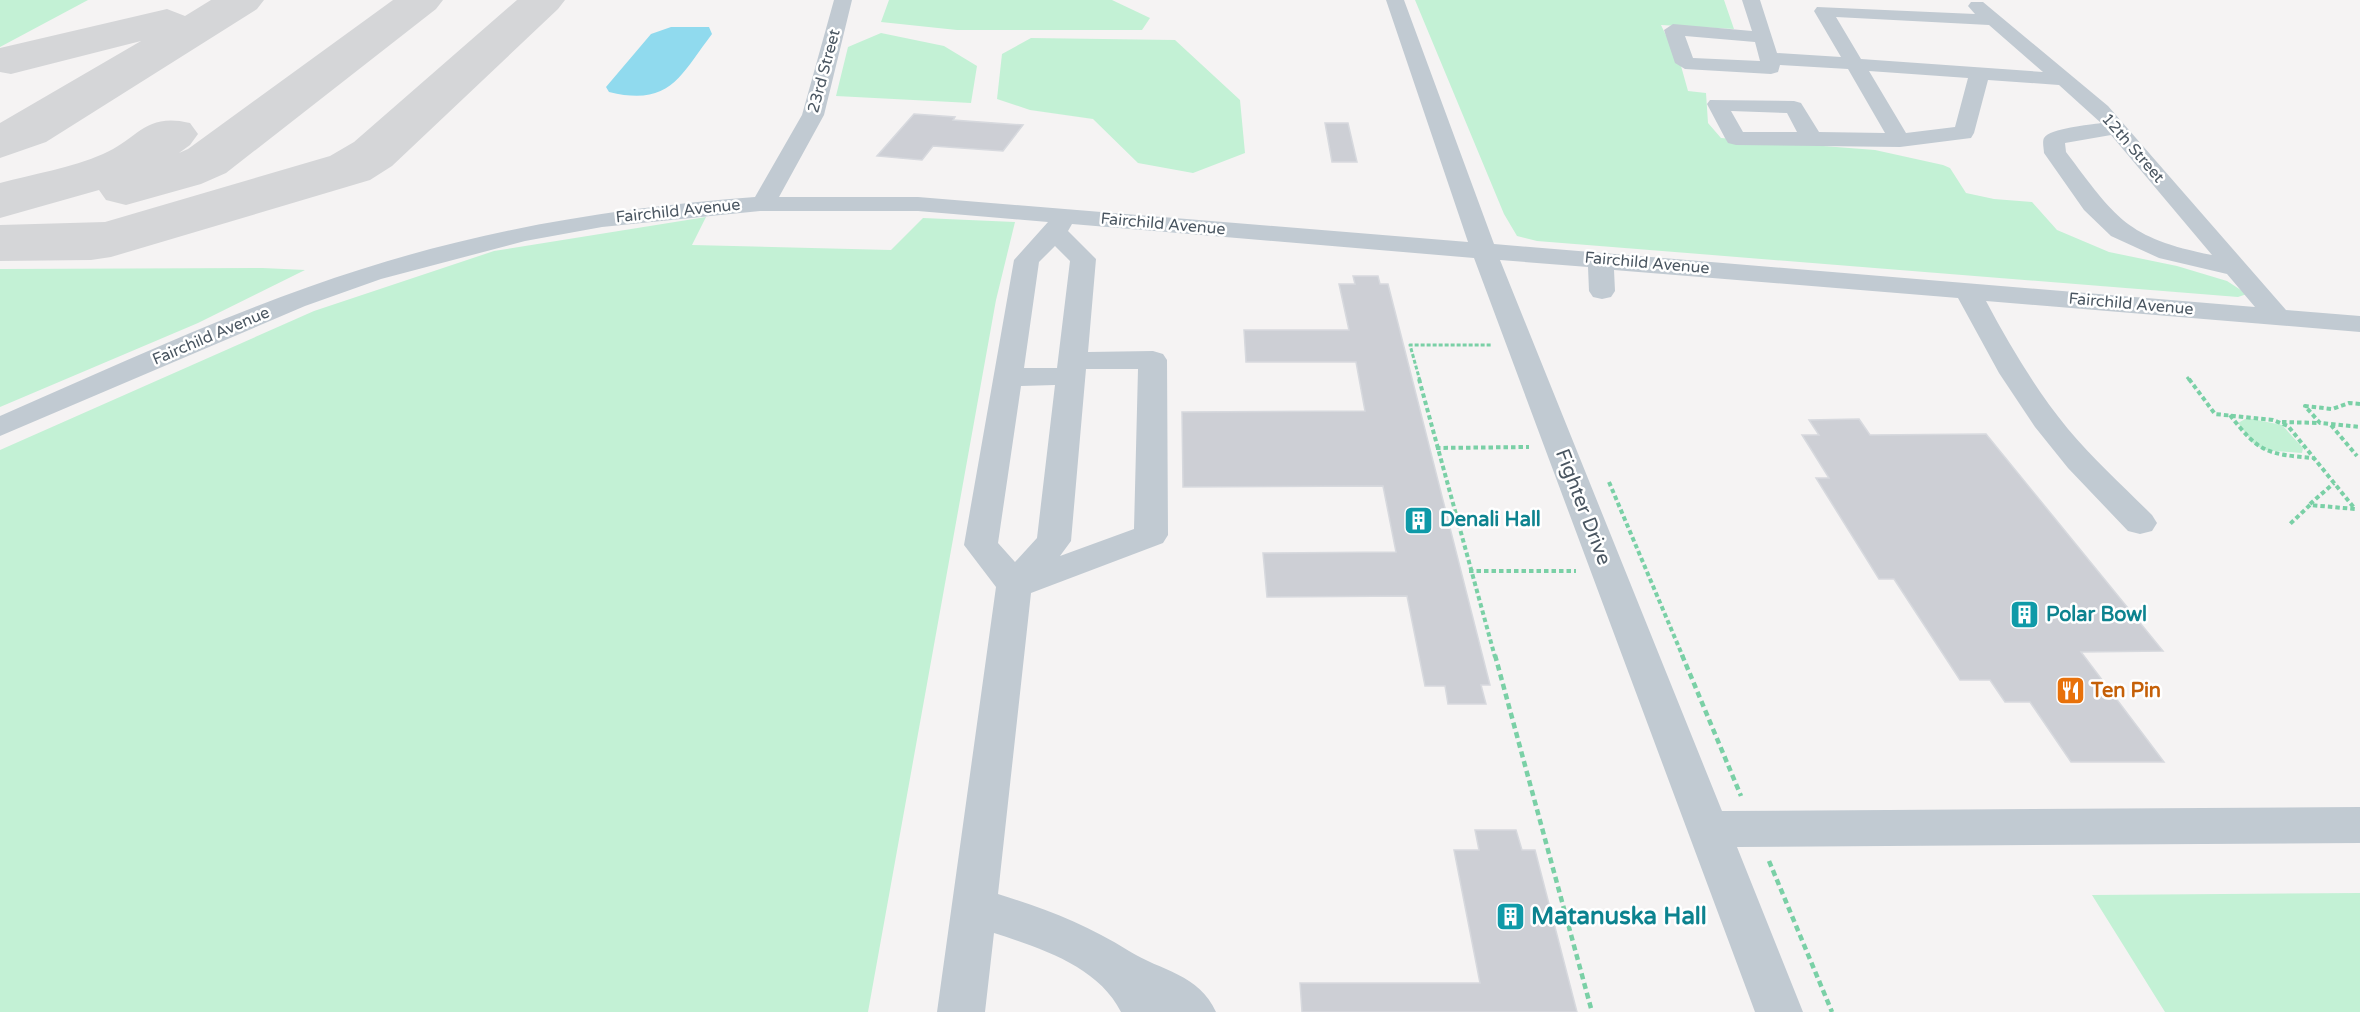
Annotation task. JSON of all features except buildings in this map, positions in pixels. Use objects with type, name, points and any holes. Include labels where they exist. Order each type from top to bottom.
[{"type":"street","name":"23rd Street","points":[[764,202],[813,115],[843,0]]},
{"type":"street","name":"Fighter Drive","points":[[1395,0],[1483,249],[1779,1012]]},
{"type":"street","points":[[1751,0],[1763,37],[1771,68],[1685,63],[1673,30],[1763,37]]},
{"type":"street","name":"12th Street","points":[[1970,0],[2101,110],[2277,316]]},
{"type":"street","points":[[1900,140],[1822,11],[1994,20]]},
{"type":"street","points":[[1769,58],[1979,75],[2064,79]]},
{"type":"street","points":[[1763,85],[1708,84],[1736,138],[1812,141],[1900,140],[1963,133],[1979,75]]},
{"type":"street","points":[[1717,104],[1794,107],[1812,141]]},
{"type":"street","points":[[2116,128],[2075,133],[2054,140],[2055,153],[2106,220],[2129,237],[2157,249],[2236,268]]},
{"type":"street","name":"Fairchild Avenue","points":[[0,427],[204,337],[297,300],[382,271],[497,240],[593,220],[764,202],[918,204],[1060,224],[1483,249],[2360,324]]},
{"type":"street","points":[[960,1012],[1014,585],[1054,541],[1083,259],[1060,224],[1027,260],[981,545],[1014,585]]},
{"type":"street","points":[[1600,259],[1602,291]]},
{"type":"street","points":[[1967,290],[1989,333],[2046,421],[2077,458],[2140,523]]},
{"type":"street","points":[[1009,377],[1153,360],[1150,535],[1014,585]]},
{"type":"street","points":[[1708,829],[2360,825]]},
{"type":"street","points":[[974,907],[1067,938],[1181,1001],[1192,1012]]},
{"type":"street","points":[[1107,962],[1140,993],[1148,1012]]},
{"type":"path","points":[[1496,345],[1410,345],[1469,571],[1592,1012]]},
{"type":"path","points":[[2187,377],[2215,414],[2281,423],[2320,423],[2360,427]]},
{"type":"path","points":[[2320,423],[2306,406],[2332,409],[2349,403],[2360,404]]},
{"type":"path","points":[[2230,415],[2250,441],[2260,449],[2274,454],[2314,458]]},
{"type":"path","points":[[2281,423],[2291,430],[2358,509]]},
{"type":"path","points":[[2331,424],[2357,456]]},
{"type":"path","points":[[1436,448],[1533,447]]},
{"type":"path","points":[[1607,478],[1832,1012]]},
{"type":"path","points":[[2290,524],[2334,483]]},
{"type":"path","points":[[2310,505],[2358,509]]},
{"type":"path","points":[[1469,571],[1576,571]]},
{"type":"green space","points":[[0,0],[88,0],[0,47]]},
{"type":"green space","points":[[889,0],[1112,0],[1150,18],[1142,30],[957,30],[881,22]]},
{"type":"green space","points":[[1415,0],[1724,0],[1734,29],[1661,25],[1681,66],[1688,91],[1706,93],[1708,123],[1721,138],[1875,150],[1943,165],[1950,168],[1966,193],[1994,199],[2032,202],[2057,230],[2109,252],[2177,266],[2227,281],[2247,294],[2238,297],[1537,241],[1517,236],[1504,214]]},
{"type":"green space","points":[[881,33],[944,46],[977,66],[971,103],[836,96],[848,47]]},
{"type":"green space","points":[[1031,38],[1175,40],[1240,100],[1245,153],[1193,173],[1138,163],[1093,119],[1030,110],[997,99],[1002,54]]},
{"type":"green space","points":[[706,217],[692,245],[891,250],[923,218],[1015,222],[996,300],[868,1012],[0,1012],[0,450],[314,311],[494,251]]},
{"type":"green space","points":[[263,268],[305,270],[198,323],[0,407],[0,269]]},
{"type":"green space","points":[[2247,418],[2282,425],[2303,448],[2302,453],[2264,450],[2253,443],[2238,423]]},
{"type":"green space","points":[[2360,893],[2360,1012],[2165,1012],[2092,895]]},
{"type":"water","points":[[671,27],[709,27],[712,34],[681,75],[660,91],[630,96],[609,92],[606,87],[651,34]]},
{"type":"taxiway","points":[[0,142],[27,131],[242,0]]},
{"type":"taxiway","points":[[126,188],[181,172],[207,161],[421,0]]},
{"type":"taxiway","points":[[0,243],[91,242],[111,239],[350,168],[373,154],[543,0]]},
{"type":"taxiway","points":[[11,60],[43,50],[167,22]]},
{"type":"taxiway","points":[[0,201],[123,166],[171,134]]},
{"type":"place","name":"Denali Hall","points":[[1419,520]]},
{"type":"place","name":"Polar Bowl","points":[[2025,615]]},
{"type":"place","name":"Ten Pin","points":[[2070,691]]},
{"type":"place","name":"Matanuska Hall","points":[[1510,916]]}]
